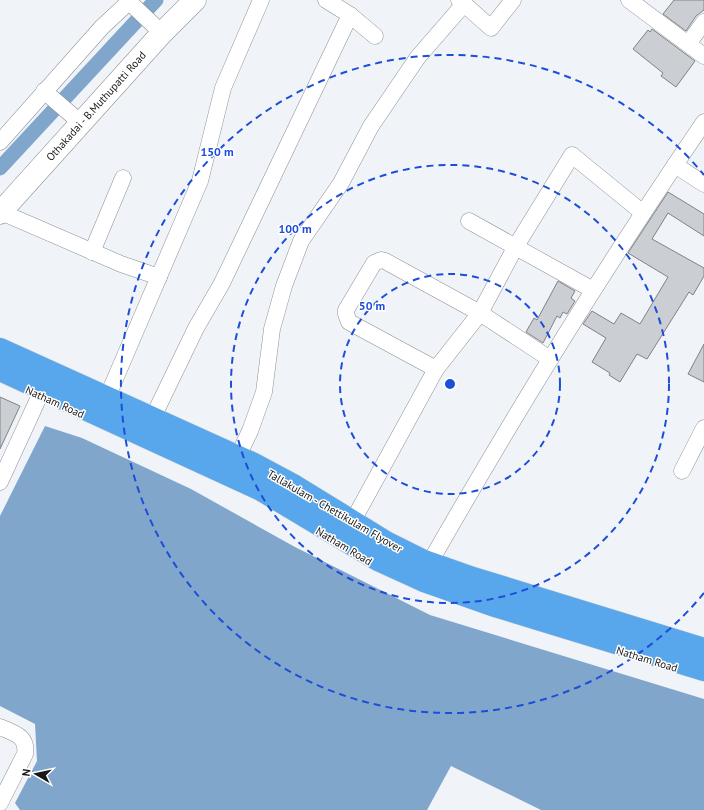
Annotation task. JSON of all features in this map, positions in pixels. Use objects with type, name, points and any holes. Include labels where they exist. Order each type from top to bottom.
[{"type":"highway","name":"Tallakulam - Chettikulam Flyover","points":[[0,349],[252,464],[295,486],[386,542],[422,560],[473,578],[704,649]]},
{"type":"highway","name":"Tallakulam - Chettikulam Flyover","points":[[0,370],[261,490],[358,549],[411,575],[460,594],[704,670]]},
{"type":"main road","name":"Othakadai - B.Muthupatti Road","points":[[0,213],[81,123],[139,10],[195,0]]},
{"type":"main road","points":[[0,344],[240,452],[285,475],[394,540],[433,558],[468,571],[704,644]]},
{"type":"main road","name":"Natham Road","points":[[0,377],[248,490],[353,553],[424,588],[485,609],[704,677]]},
{"type":"street","points":[[109,393],[200,181],[223,88],[261,0]]},
{"type":"street","points":[[326,0],[350,15],[375,36]]},
{"type":"street","points":[[240,452],[250,431],[264,392],[272,329],[284,286],[301,241],[341,183],[371,126],[418,57],[461,2],[491,28],[514,0]]},
{"type":"street","points":[[631,1],[704,56]]},
{"type":"street","points":[[0,142],[53,99],[102,27],[139,10]]},
{"type":"street","points":[[155,414],[196,328],[222,283],[350,15]]},
{"type":"street","points":[[688,44],[704,22]]},
{"type":"street","points":[[53,99],[81,123]]},
{"type":"street","points":[[433,558],[500,440],[550,359],[643,213],[704,122]]},
{"type":"street","points":[[355,518],[436,369],[480,313],[516,246],[572,155],[643,213]]},
{"type":"street","points":[[675,165],[704,184]]},
{"type":"street","points":[[92,252],[123,178]]},
{"type":"street","points":[[0,213],[121,264],[159,277]]},
{"type":"street","points":[[469,221],[593,290]]},
{"type":"street","points":[[436,369],[349,322],[346,310],[374,263],[381,260],[385,261],[480,313],[550,359]]},
{"type":"street","points":[[0,482],[40,395]]},
{"type":"street","points":[[682,471],[704,428]]},
{"type":"street","points":[[0,727],[21,736],[27,746],[25,754],[0,803]]},
{"type":"water","points":[[45,426],[82,438],[191,489],[295,547],[430,615],[704,699],[704,810],[541,810],[451,766],[427,810],[20,810],[15,803],[37,761],[35,724],[0,706],[0,516]]},
{"type":"building","points":[[674,0],[704,0],[704,10],[696,16],[686,31],[663,14]]},
{"type":"building","points":[[652,29],[695,61],[676,87],[661,76],[663,73],[633,49],[648,30],[650,32]]},
{"type":"building","points":[[668,192],[704,214],[704,236],[668,213],[652,239],[704,268],[704,276],[693,295],[689,292],[647,359],[637,354],[620,382],[609,375],[610,373],[592,362],[606,338],[583,324],[592,311],[614,324],[621,313],[640,324],[668,277],[628,253]]},
{"type":"building","points":[[558,281],[575,291],[571,298],[575,301],[567,314],[563,312],[560,318],[557,316],[543,343],[526,332],[534,318],[537,320]]},
{"type":"building","points":[[704,344],[704,382],[688,374]]},
{"type":"building","points":[[0,397],[20,406],[0,449]]},
{"type":"waterway","points":[[0,168],[156,0]]}]
